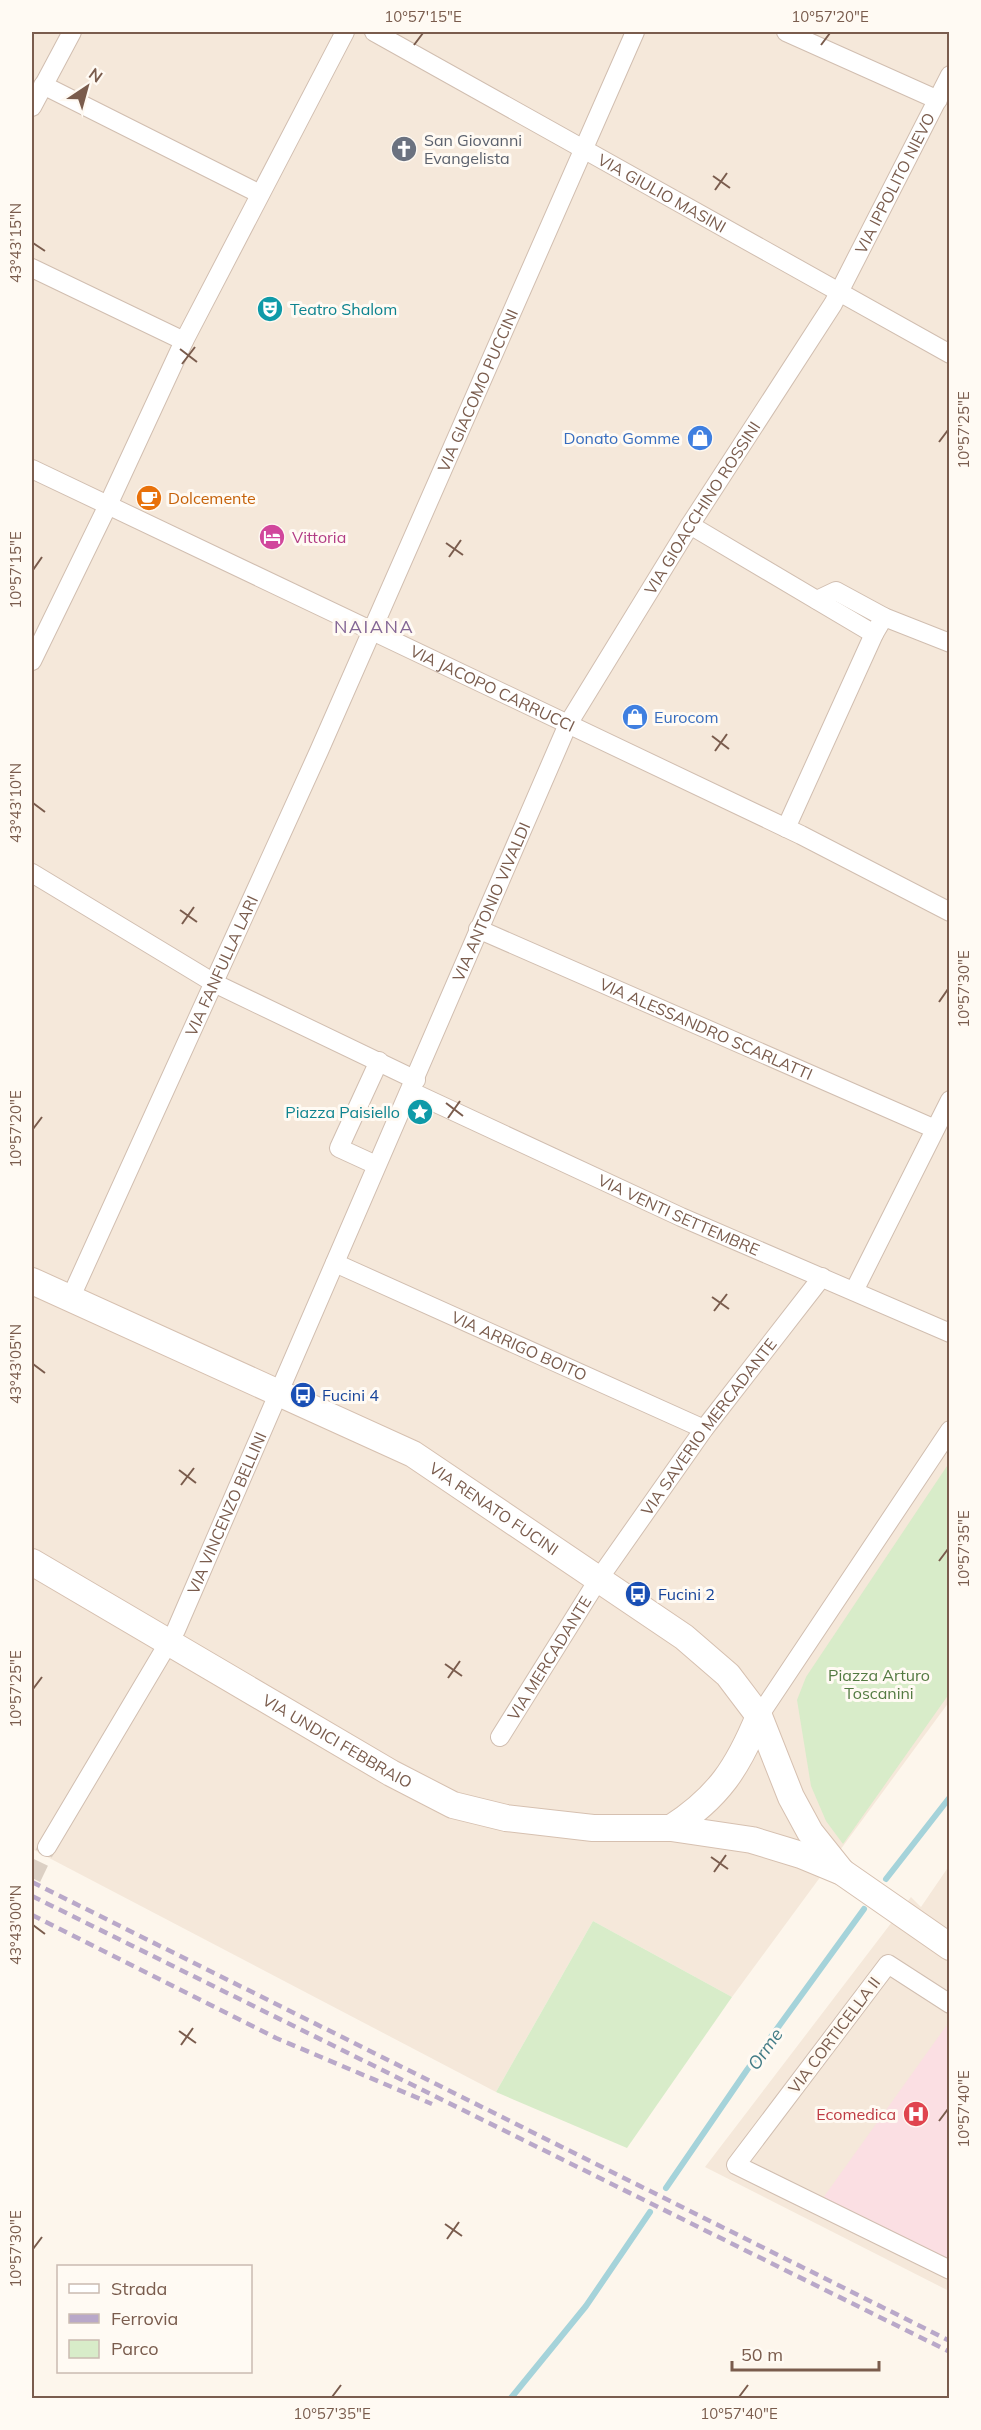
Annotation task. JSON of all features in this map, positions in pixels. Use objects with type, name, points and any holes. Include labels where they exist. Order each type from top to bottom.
[{"type":"main road","name":"VIA RENATO FUCINI","points":[[32,1281],[278,1395],[413,1454],[684,1636],[728,1675],[759,1716],[791,1797],[810,1832],[842,1872]]},
{"type":"main road","name":"VIA UNDICI FEBBRAIO","points":[[32,1562],[391,1773],[453,1805],[506,1818],[593,1828],[671,1828],[752,1840],[801,1854],[842,1872]]},
{"type":"main road","points":[[671,1828],[699,1810],[720,1786],[743,1752],[759,1716]]},
{"type":"main road","points":[[842,1872],[922,1930],[950,1947]]},
{"type":"street","points":[[32,106],[72,32]]},
{"type":"street","points":[[32,661],[108,506],[184,341],[345,32]]},
{"type":"street","name":"VIA GIULIO MASINI","points":[[374,32],[950,354]]},
{"type":"street","name":"VIA GIACOMO PUCCINI","points":[[372,632],[635,32]]},
{"type":"street","points":[[786,32],[938,100]]},
{"type":"street","name":"VIA IPPOLITO NIEVO","points":[[840,292],[950,75]]},
{"type":"street","points":[[43,85],[260,194]]},
{"type":"street","points":[[32,268],[184,341]]},
{"type":"street","name":"VIA GIOACCHINO ROSSINI","points":[[568,724],[690,525],[840,292]]},
{"type":"street","name":"VIA JACOPO CARRUCCI","points":[[32,469],[786,828],[950,912]]},
{"type":"street","points":[[690,525],[874,634]]},
{"type":"street","points":[[817,600],[836,591],[884,617],[950,644]]},
{"type":"street","points":[[786,828],[874,634],[884,617]]},
{"type":"street","name":"VIA FANFULLA LARI","points":[[70,1299],[372,632]]},
{"type":"street","name":"VIA ANTONIO VIVALDI","points":[[376,1165],[413,1086],[478,929],[568,724]]},
{"type":"street","name":"VIA VENTI SETTEMBRE","points":[[32,873],[214,983],[379,1061],[413,1086],[681,1217],[950,1333]]},
{"type":"street","name":"VIA ALESSANDRO SCARLATTI","points":[[478,929],[935,1129]]},
{"type":"street","points":[[376,1165],[339,1148],[379,1061]]},
{"type":"street","points":[[855,1291],[950,1100]]},
{"type":"street","name":"VIA VINCENZO BELLINI","points":[[47,1847],[170,1642],[376,1165]]},
{"type":"street","name":"VIA ARRIGO BOITO","points":[[335,1263],[704,1429]]},
{"type":"street","name":"VIA SAVERIO MERCADANTE","points":[[598,1580],[704,1429],[822,1277]]},
{"type":"street","points":[[759,1716],[950,1430]]},
{"type":"street","name":"VIA MERCADANTE","points":[[500,1737],[598,1580]]},
{"type":"street","name":"VIA CORTICELLA II","points":[[950,2004],[888,1964],[736,2165],[950,2270]]},
{"type":"shaded area","points":[[32,32],[949,32],[949,1702],[732,1997],[593,1921],[496,2092],[32,1849]]},
{"type":"shaded area","points":[[949,1866],[949,2291],[705,2167],[911,1897],[921,1907]]},
{"type":"shaded area","name":"Ecomedica","points":[[949,2022],[949,2270],[818,2205]]},
{"type":"green space","name":"Piazza Arturo Toscanini","points":[[949,1463],[949,1694],[843,1844],[826,1821],[811,1786],[797,1700],[806,1677]]},
{"type":"green space","points":[[593,1921],[732,1997],[627,2148],[496,2092]]},
{"type":"waterway","name":"Orme","points":[[886,1879],[950,1797]]},
{"type":"waterway","name":"Orme","points":[[666,2188],[747,2070],[864,1909]]},
{"type":"waterway","name":"Orme","points":[[511,2398],[586,2306],[650,2212]]},
{"type":"tunnel","points":[[32,1878],[47,1847]]},
{"type":"railway","points":[[32,1882],[950,2341]]},
{"type":"railway","points":[[32,1896],[950,2352]]},
{"type":"railway","points":[[32,1915],[276,2038],[432,2104]]},
{"type":"place","name":"San Giovanni Evangelista","points":[[404,149]]},
{"type":"place","name":"Teatro Shalom","points":[[270,309]]},
{"type":"place","name":"Donato Gomme","points":[[700,438]]},
{"type":"place","name":"Dolcemente","points":[[149,498]]},
{"type":"place","name":"Vittoria","points":[[272,537]]},
{"type":"place","name":"Eurocom","points":[[635,717]]},
{"type":"place","name":"Piazza Paisiello","points":[[420,1112]]},
{"type":"place","name":"Fucini 4","points":[[303,1395]]},
{"type":"place","name":"Fucini 2","points":[[638,1594]]},
{"type":"place","name":"Ecomedica","points":[[916,2114]]},
{"type":"district","name":"NAIANA","points":[[374,626]]}]
